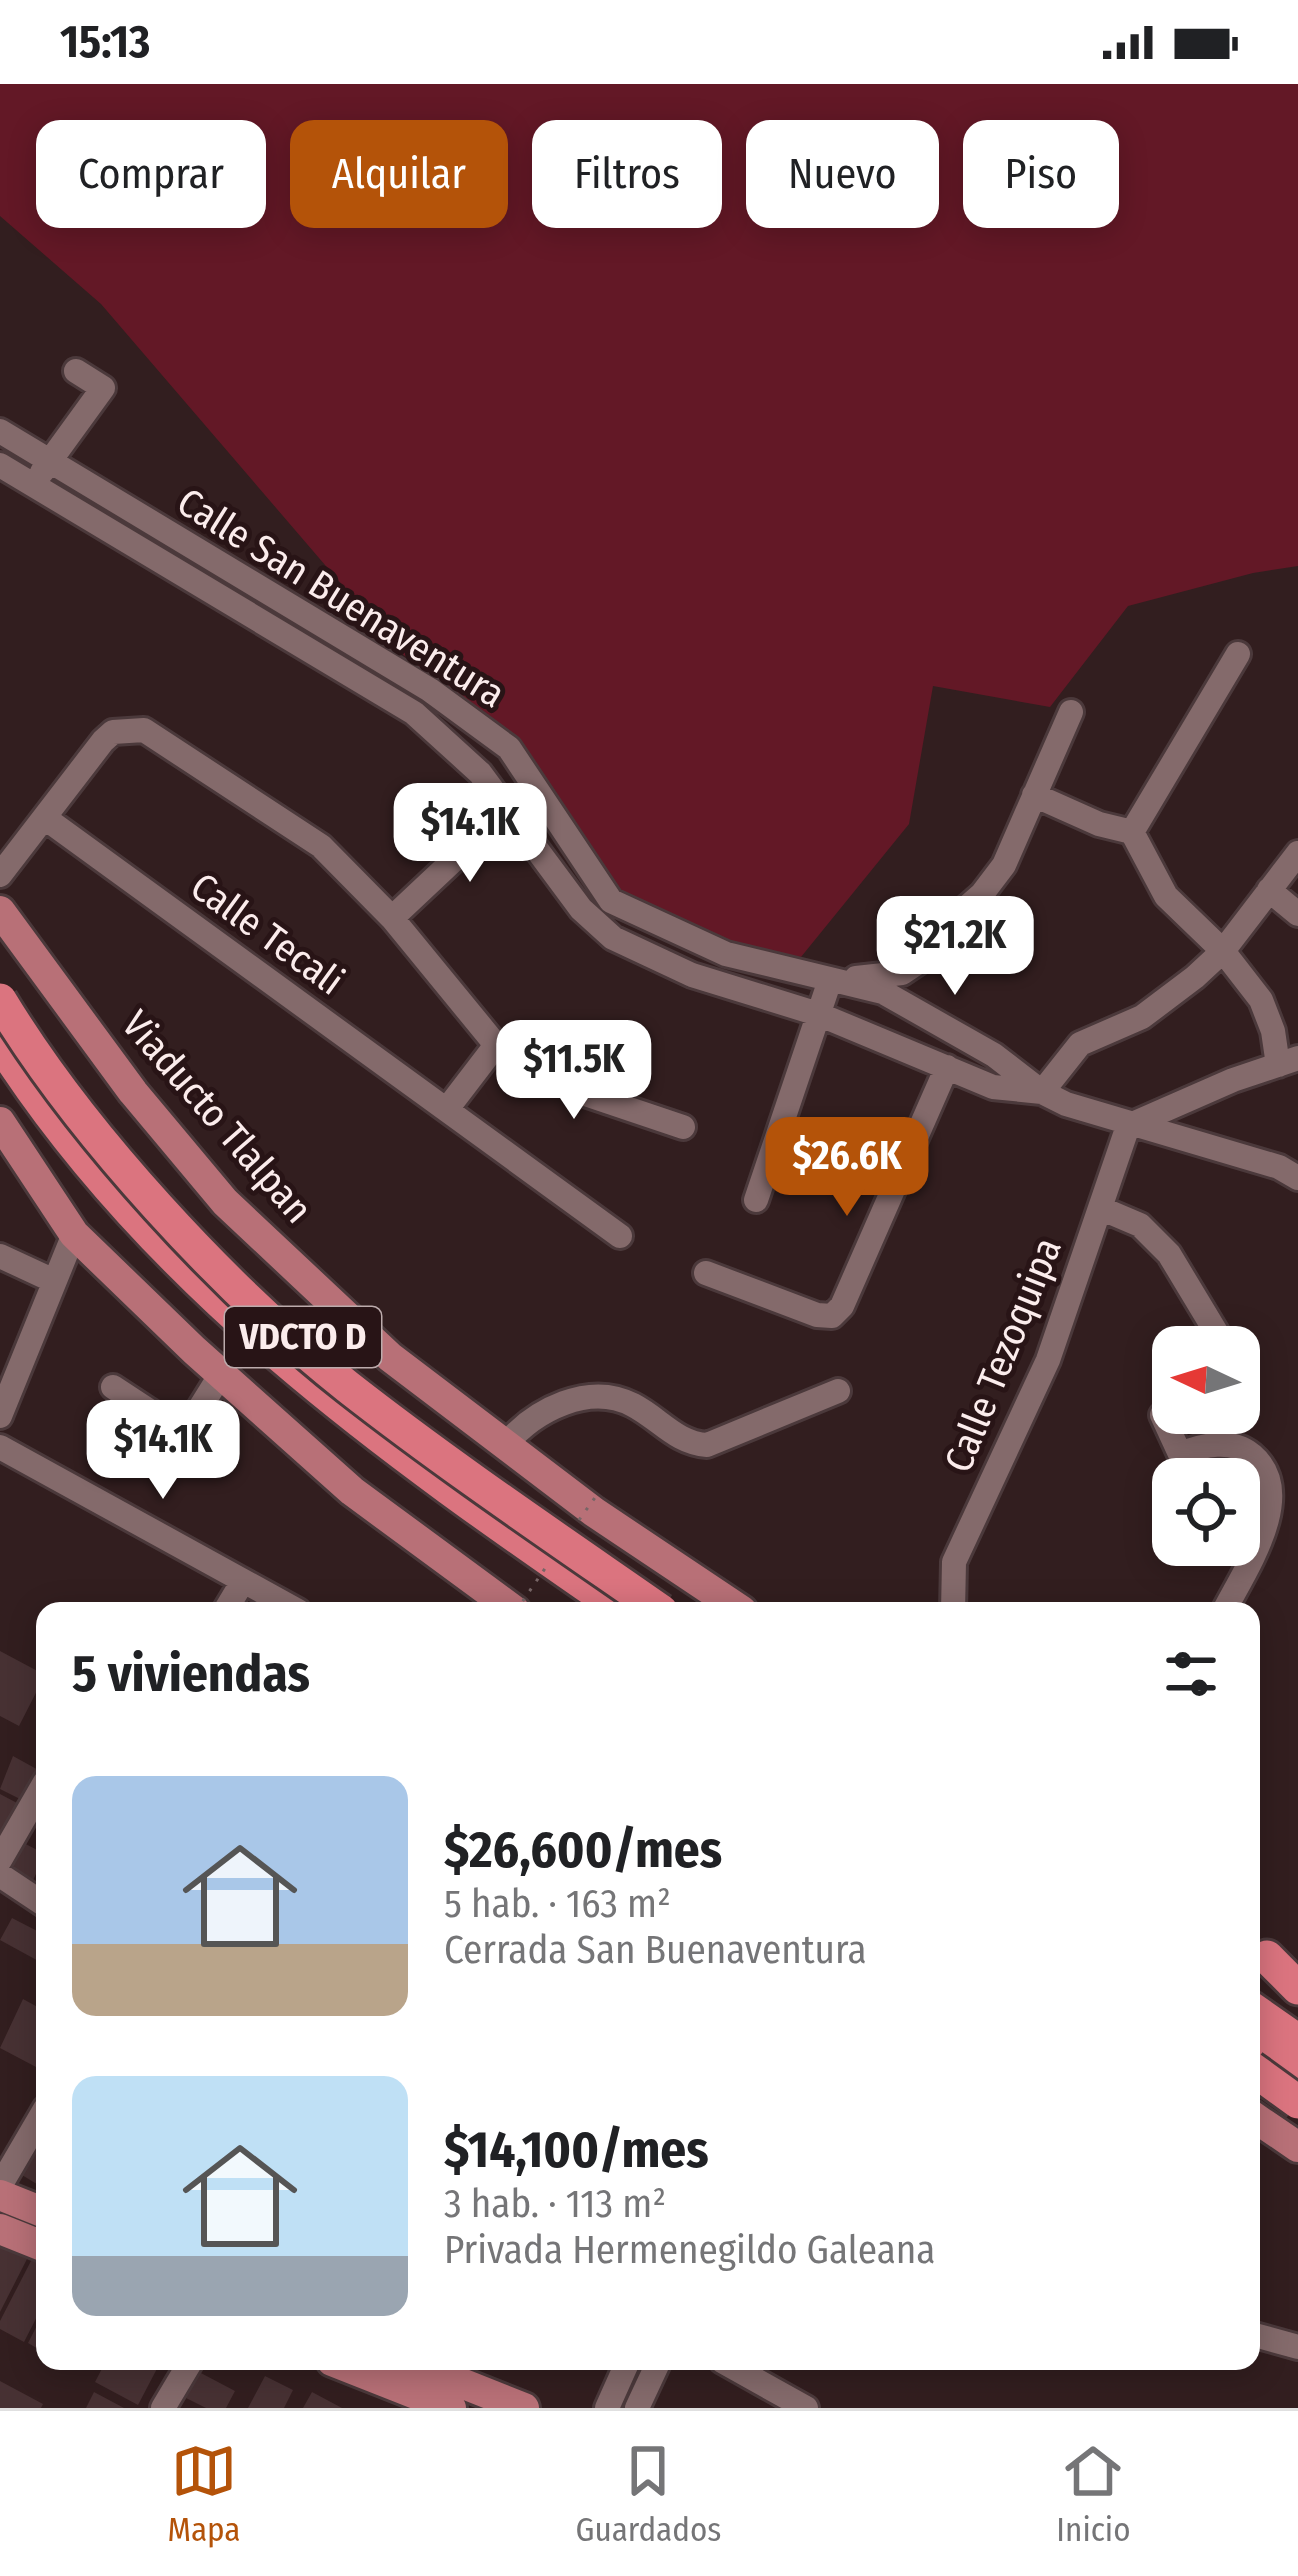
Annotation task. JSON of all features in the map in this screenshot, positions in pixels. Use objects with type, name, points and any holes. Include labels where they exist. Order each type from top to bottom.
[{"type":"highway","name":"VDCTO D","points":[[0,986],[117,1147],[296,1332],[444,1448],[666,1602]]},
{"type":"highway","points":[[0,1000],[112,1152],[255,1304],[346,1385],[648,1602]]},
{"type":"highway","name":"VDCTO D","points":[[0,1041],[31,1091],[149,1234],[232,1312],[327,1397],[429,1478],[610,1602]]},
{"type":"highway","points":[[0,1041],[34,1088],[164,1238],[244,1316],[332,1393],[624,1602]]},
{"type":"highway","points":[[1260,1953],[1298,1988]]},
{"type":"highway","points":[[1260,2018],[1298,2044]]},
{"type":"highway","points":[[1260,2038],[1298,2064]]},
{"type":"highway","points":[[1260,2049],[1298,2074]]},
{"type":"highway","points":[[1260,2077],[1298,2101]]},
{"type":"main road","name":"Viaducto Tlalpan","points":[[0,911],[133,1092],[225,1202],[390,1357],[594,1511],[729,1602]]},
{"type":"main road","points":[[0,1121],[74,1234],[221,1375],[352,1491],[503,1602]]},
{"type":"main road","points":[[1260,1953],[1298,1979]]},
{"type":"main road","points":[[1260,2121],[1298,2147]]},
{"type":"main road","points":[[0,2195],[36,2209]]},
{"type":"main road","points":[[0,2229],[36,2243]]},
{"type":"main road","points":[[355,2370],[451,2408]]},
{"type":"main road","points":[[449,2370],[524,2408]]},
{"type":"street","points":[[35,485],[47,461],[103,388],[76,371]]},
{"type":"street","name":"Calle San Buenaventura","points":[[0,431],[430,690],[508,748],[611,901],[726,954],[883,992],[1016,1069],[1066,1105],[1279,1168],[1298,1178]]},
{"type":"street","name":"Calle San Buenaventura","points":[[0,465],[414,713],[480,773],[581,909],[613,938],[692,975],[818,1014],[993,1087],[1042,1092]]},
{"type":"street","points":[[1132,832],[1238,654]]},
{"type":"street","points":[[756,1200],[830,980],[902,973],[917,963],[1004,865],[1071,712]]},
{"type":"street","points":[[0,875],[103,741],[113,732],[144,730],[321,846],[392,918],[496,1045],[582,1093],[683,1127]]},
{"type":"street","points":[[1034,795],[1099,824],[1132,832],[1166,896],[1222,951],[1261,1000],[1288,1062],[1128,1126]]},
{"type":"street","points":[[392,918],[508,809]]},
{"type":"street","name":"Calle Tecali","points":[[45,818],[620,1236]]},
{"type":"street","points":[[1042,1092],[1080,1044],[1142,1017],[1195,977],[1222,951],[1298,854]]},
{"type":"street","points":[[1269,890],[1298,914]]},
{"type":"street","points":[[447,1109],[496,1045]]},
{"type":"street","points":[[706,1273],[817,1315],[832,1316],[842,1306],[947,1067]]},
{"type":"street","name":"Calle Tezoquipa","points":[[953,1602],[954,1562],[1048,1360],[1128,1126]]},
{"type":"street","points":[[1100,1208],[1140,1225],[1169,1254],[1212,1326]]},
{"type":"street","points":[[0,1416],[74,1234]]},
{"type":"street","points":[[0,1256],[54,1281]]},
{"type":"street","points":[[112,1388],[180,1431],[188,1427],[221,1375]]},
{"type":"street","points":[[506,1444],[521,1426],[549,1409],[597,1396],[631,1403],[688,1444],[707,1445],[838,1390]]},
{"type":"street","points":[[1171,1434],[1182,1458]]},
{"type":"street","points":[[1180,1454],[1204,1445],[1236,1446],[1265,1469],[1274,1493],[1262,1535],[1228,1602]]},
{"type":"street","points":[[0,1447],[282,1602]]},
{"type":"street","points":[[230,1602],[243,1581]]},
{"type":"street","points":[[0,1860],[36,1798]]},
{"type":"street","points":[[0,1875],[36,1899]]},
{"type":"street","points":[[0,2186],[36,2124]]},
{"type":"street","points":[[1260,2336],[1298,2347]]},
{"type":"street","points":[[164,2408],[185,2370]]},
{"type":"street","points":[[607,2408],[624,2370]]},
{"type":"street","points":[[637,2408],[655,2370]]},
{"type":"street","points":[[738,2370],[806,2408]]},
{"type":"shaded area","points":[[0,84],[1298,84],[1298,566],[1128,606],[1050,707],[933,686],[909,824],[801,957],[727,944],[599,883],[469,711],[398,650],[101,304],[0,216]]},
{"type":"building","points":[[0,1651],[36,1670],[36,1693],[19,1726],[0,1716]]},
{"type":"building","points":[[13,1756],[36,1769],[36,1783],[26,1802],[0,1789]]},
{"type":"building","points":[[0,1794],[17,1803],[0,1836]]},
{"type":"building","points":[[14,1838],[36,1849],[36,1874],[30,1887],[0,1871]]},
{"type":"building","points":[[12,1918],[36,1930],[36,1960],[0,1940]]},
{"type":"building","points":[[23,1999],[36,2006],[36,2067],[0,2048]]},
{"type":"building","points":[[31,2147],[36,2150],[36,2184],[17,2172]]},
{"type":"building","points":[[0,2245],[27,2259],[0,2312]]},
{"type":"building","points":[[32,2259],[36,2261],[36,2319],[24,2342],[0,2329]]},
{"type":"building","points":[[101,2370],[156,2370],[138,2405],[95,2382]]},
{"type":"building","points":[[199,2372],[235,2391],[226,2408],[206,2408],[186,2398]]},
{"type":"building","points":[[265,2376],[293,2390],[284,2408],[248,2408]]},
{"type":"building","points":[[0,2381],[43,2404],[41,2408],[0,2408]]},
{"type":"building","points":[[94,2392],[124,2408],[86,2408]]},
{"type":"building","points":[[312,2392],[342,2408],[303,2408]]}]
